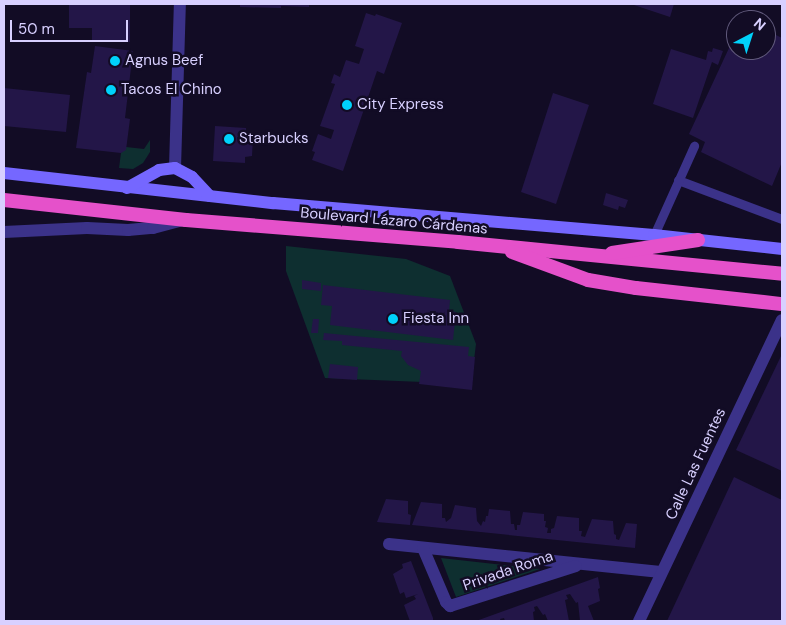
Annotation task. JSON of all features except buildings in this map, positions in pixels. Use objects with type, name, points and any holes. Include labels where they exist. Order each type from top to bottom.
[{"type":"highway","name":"Boulevard Lázaro Cárdenas","points":[[4,200],[186,220],[458,242],[782,274]]},
{"type":"highway","points":[[590,256],[698,240]]},
{"type":"highway","points":[[500,247],[588,280],[636,288],[782,304]]},
{"type":"main road","points":[[127,188],[159,170],[175,168],[192,177],[210,196]]},
{"type":"main road","name":"Boulevard Lázaro Cárdenas","points":[[4,174],[210,196],[782,248]]},
{"type":"street","points":[[175,168],[180,4]]},
{"type":"street","points":[[4,232],[87,228],[128,230],[153,228],[186,220]]},
{"type":"street","name":"Calle Las Fuentes","points":[[639,621],[782,320]]},
{"type":"street","name":"Privada Roma","points":[[389,544],[662,572]]},
{"type":"street","name":"Privada Roma","points":[[423,548],[446,602],[450,606],[581,564]]},
{"type":"lane","points":[[654,235],[694,146]]},
{"type":"lane","points":[[678,180],[782,219]]},
{"type":"green space","points":[[150,140],[150,152],[143,163],[133,169],[119,168],[121,153],[126,147],[144,149]]},
{"type":"green space","points":[[286,246],[406,259],[450,276],[476,344],[471,384],[325,378],[286,271]]},
{"type":"green space","points":[[441,558],[540,569],[456,597]]},
{"type":"place","name":"Agnus Beef","points":[[115,61]]},
{"type":"place","name":"Tacos El Chino","points":[[111,90]]},
{"type":"place","name":"City Express","points":[[347,105]]},
{"type":"place","name":"Starbucks","points":[[229,139]]},
{"type":"place","name":"Fiesta Inn","points":[[393,319]]}]
